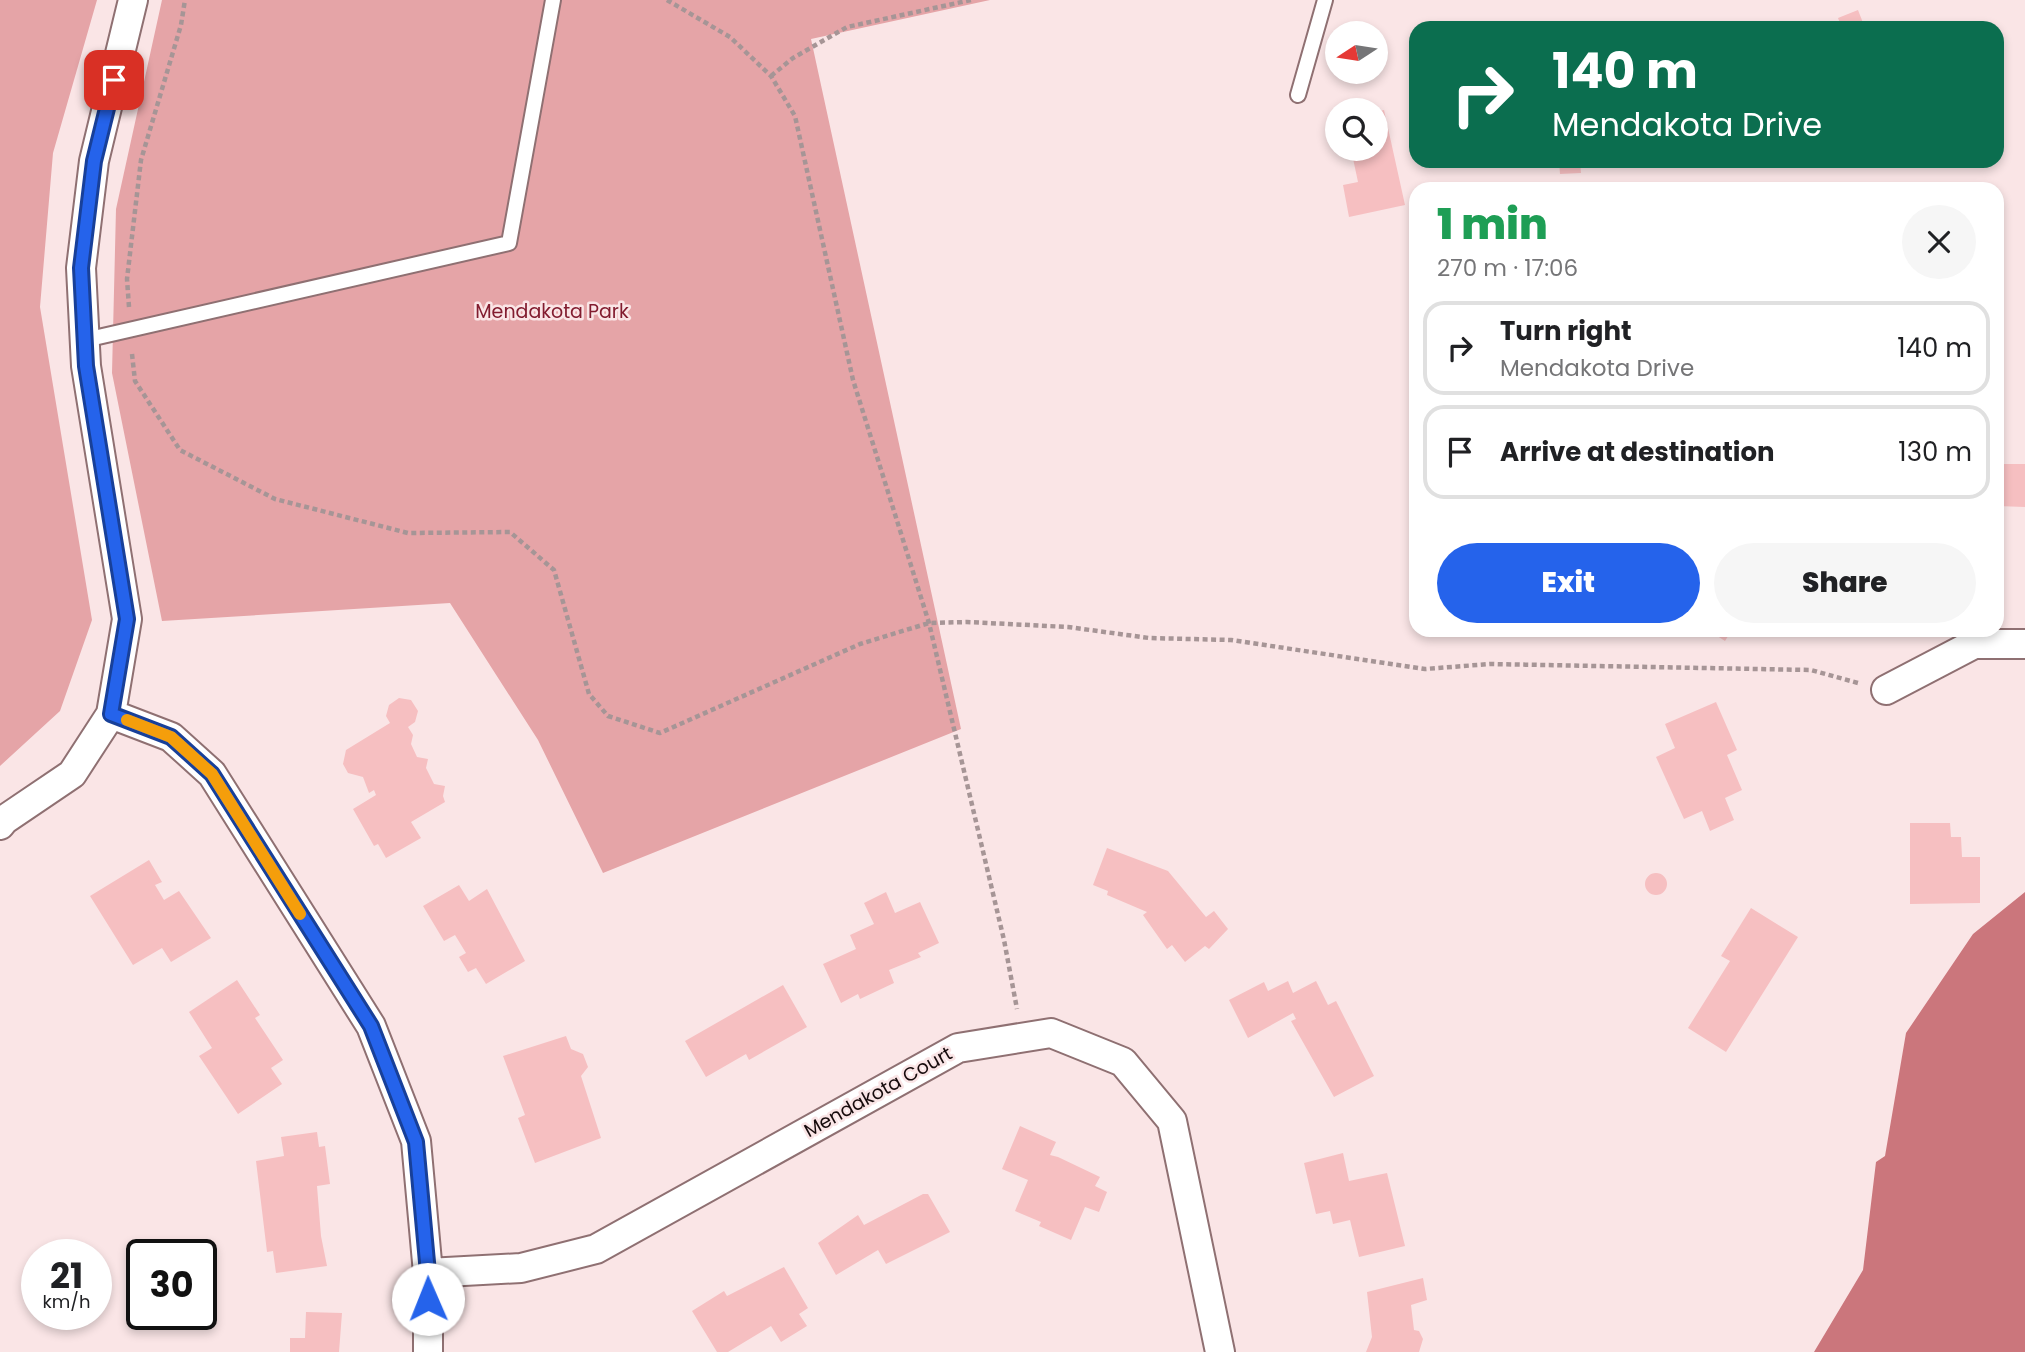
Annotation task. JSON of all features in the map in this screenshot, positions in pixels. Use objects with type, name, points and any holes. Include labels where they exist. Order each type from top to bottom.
[{"type":"street","points":[[0,825],[72,774],[111,714],[127,619],[86,366],[81,268],[94,161],[134,0]]},
{"type":"street","points":[[1886,690],[1974,644],[2025,644]]},
{"type":"street","points":[[111,714],[171,737],[212,774],[371,1026],[416,1142],[428,1273],[428,1352]]},
{"type":"street","name":"Mendakota Court","points":[[428,1273],[522,1268],[596,1249],[958,1048],[1051,1033],[1123,1062],[1172,1121],[1220,1352]]},
{"type":"lane","points":[[85,340],[509,243],[553,0]]},
{"type":"lane","points":[[1298,95],[1325,0]]},
{"type":"path","points":[[184,0],[181,25],[141,160],[127,279],[135,381],[180,450],[275,499],[408,533],[510,532],[554,570],[589,694],[608,716],[660,733],[860,644],[929,623],[967,622],[1068,627],[1149,638],[1231,640],[1425,668],[1490,664],[1811,670],[1886,690]]},
{"type":"path","points":[[667,0],[730,37],[771,76],[795,116],[853,380],[929,623],[1004,940],[1022,1037]]},
{"type":"path","points":[[771,76],[793,58],[847,27],[971,0]]},
{"type":"green space","points":[[0,0],[97,0],[53,153],[40,307],[92,620],[60,711],[0,766]]},
{"type":"green space","name":"Mendakota Park","points":[[162,0],[990,0],[811,39],[961,729],[603,873],[538,740],[450,603],[162,621],[112,373],[116,209]]},
{"type":"shaded area","points":[[2025,892],[2025,1352],[1814,1352],[1863,1270],[1876,1162],[1885,1156],[1906,1033],[1973,934]]},
{"type":"building","points":[[1858,10],[1862,21],[1839,21],[1838,18]]},
{"type":"building","points":[[1388,128],[1405,205],[1349,217],[1343,185],[1358,182],[1354,161],[1388,161]]},
{"type":"building","points":[[1560,168],[1581,168],[1581,173],[1560,174]]},
{"type":"building","points":[[2004,464],[2025,464],[2025,507],[2004,506]]},
{"type":"building","points":[[399,698],[411,700],[418,711],[415,722],[408,727],[413,735],[411,744],[417,757],[428,759],[426,768],[434,784],[445,786],[445,802],[411,822],[421,838],[386,858],[378,844],[374,846],[353,809],[376,795],[374,790],[369,793],[363,777],[348,773],[343,764],[346,750],[390,723],[386,716],[389,705]]},
{"type":"building","points":[[1716,702],[1737,750],[1727,755],[1742,790],[1725,798],[1734,820],[1710,831],[1702,811],[1684,819],[1656,757],[1675,748],[1665,724]]},
{"type":"building","points":[[1910,823],[1950,823],[1951,837],[1961,837],[1962,857],[1980,857],[1980,903],[1910,904]]},
{"type":"building","points":[[1107,848],[1168,871],[1206,917],[1214,911],[1228,929],[1209,949],[1205,946],[1185,962],[1172,945],[1167,949],[1143,915],[1147,912],[1107,895],[1108,891],[1093,885]]},
{"type":"building","points":[[149,860],[162,882],[155,885],[164,900],[179,891],[211,938],[171,962],[162,948],[133,965],[90,896]]},
{"type":"building","points":[[1656,873],[1664,876],[1667,884],[1664,892],[1656,895],[1648,892],[1645,884],[1648,876]]},
{"type":"building","points":[[459,885],[469,901],[487,889],[525,961],[486,984],[476,968],[468,972],[459,957],[466,953],[455,935],[444,941],[423,906]]},
{"type":"building","points":[[886,892],[895,913],[920,902],[939,943],[918,953],[921,957],[889,970],[894,983],[860,999],[858,994],[841,1003],[823,964],[856,949],[850,935],[874,924],[864,903]]},
{"type":"building","points":[[1751,908],[1798,937],[1726,1052],[1688,1028],[1730,961],[1721,956]]},
{"type":"building","points":[[237,980],[260,1015],[255,1018],[283,1060],[271,1068],[282,1084],[238,1114],[199,1056],[212,1048],[189,1012]]},
{"type":"building","points":[[1288,981],[1293,993],[1316,981],[1328,1005],[1336,1001],[1374,1076],[1334,1097],[1291,1021],[1296,1019],[1293,1013],[1248,1038],[1229,1000],[1264,982],[1268,991]]},
{"type":"building","points":[[783,985],[807,1027],[749,1060],[746,1054],[706,1077],[685,1041]]},
{"type":"building","points":[[566,1036],[571,1049],[583,1054],[588,1067],[581,1076],[601,1138],[535,1163],[518,1118],[525,1115],[503,1056]]},
{"type":"building","points":[[1020,1126],[1056,1142],[1050,1155],[1100,1177],[1095,1186],[1107,1192],[1099,1212],[1085,1207],[1071,1240],[1039,1226],[1041,1222],[1015,1211],[1028,1180],[1002,1169]]},
{"type":"building","points":[[317,1132],[319,1147],[325,1146],[330,1184],[317,1186],[321,1236],[327,1266],[276,1273],[273,1251],[267,1252],[256,1161],[284,1156],[281,1137]]},
{"type":"building","points":[[1343,1153],[1349,1181],[1387,1173],[1405,1246],[1359,1257],[1350,1220],[1333,1224],[1330,1211],[1316,1214],[1304,1163]]},
{"type":"building","points":[[923,1194],[928,1194],[950,1232],[886,1264],[878,1250],[836,1275],[818,1243],[858,1215],[864,1225]]},
{"type":"building","points":[[784,1267],[808,1308],[799,1314],[807,1326],[781,1342],[771,1326],[728,1352],[717,1352],[692,1311],[724,1291],[727,1296]]},
{"type":"building","points":[[1423,1278],[1427,1300],[1411,1305],[1414,1330],[1419,1331],[1423,1339],[1419,1352],[1366,1352],[1372,1337],[1367,1292]]},
{"type":"building","points":[[306,1312],[342,1313],[339,1352],[290,1352],[290,1338],[305,1338]]},
{"type":"slow traffic","points":[[127,720],[171,737],[212,774],[300,914]]},
{"type":"route","points":[[114,80],[94,161],[81,268],[86,366],[127,619],[111,714],[171,737],[212,774],[371,1026],[416,1142],[428,1299]]}]
